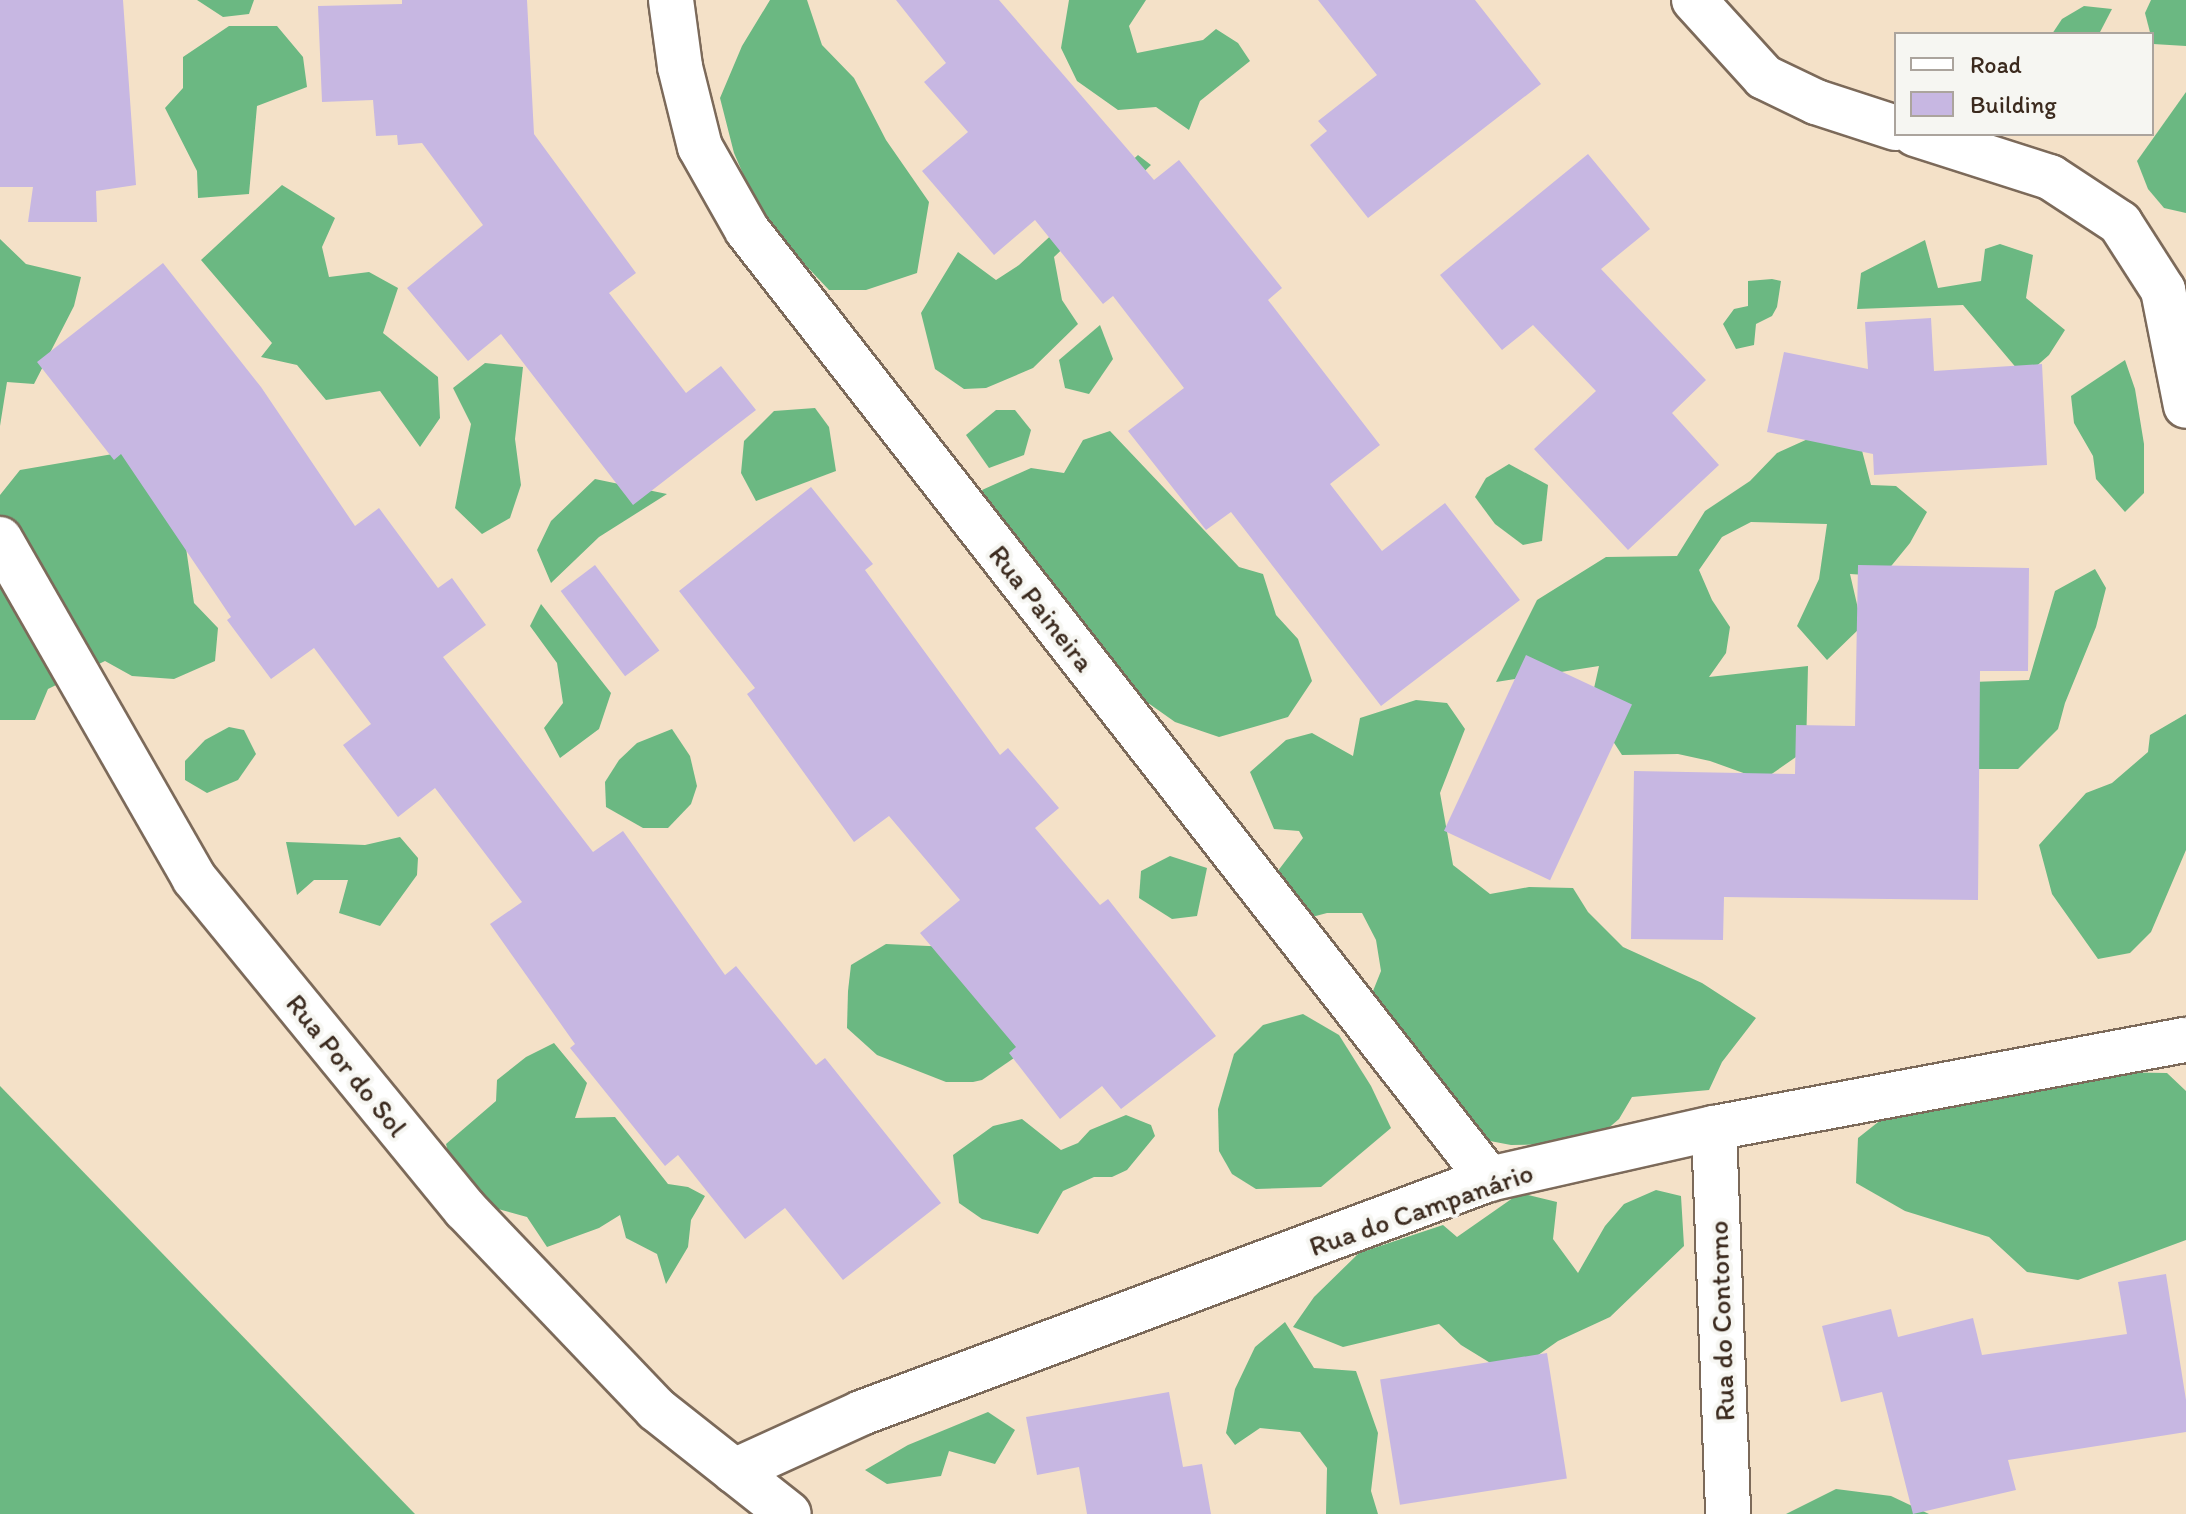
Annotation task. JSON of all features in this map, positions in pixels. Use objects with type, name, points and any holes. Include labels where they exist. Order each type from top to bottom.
[{"type":"street","name":"Rua Paineira","points":[[671,0],[680,67],[700,147],[747,230],[1489,1179]]},
{"type":"street","points":[[1702,3],[1764,77],[1816,102],[1894,127]]},
{"type":"street","points":[[1921,136],[2050,177],[2120,223],[2163,290],[2186,406]]},
{"type":"street","name":"Rua Por do Sol","points":[[0,539],[194,878],[465,1209],[656,1409],[789,1514]]},
{"type":"street","name":"Rua do Campanário","points":[[734,1471],[861,1413],[1489,1179],[1714,1128],[2186,1040]]},
{"type":"street","name":"Rua do Contorno","points":[[1714,1128],[1728,1514]]},
{"type":"green space","points":[[197,0],[254,0],[249,14],[223,17]]},
{"type":"green space","points":[[770,0],[807,0],[822,45],[854,78],[886,140],[929,202],[917,273],[866,290],[829,290],[763,220],[734,153],[720,98],[742,46]]},
{"type":"green space","points":[[1069,0],[1146,0],[1129,26],[1137,53],[1203,40],[1216,29],[1238,43],[1250,61],[1200,101],[1189,130],[1156,107],[1118,110],[1077,81],[1061,48]]},
{"type":"green space","points":[[2151,0],[2186,0],[2186,46],[2154,44],[2154,32],[2150,32],[2145,13]]},
{"type":"green space","points":[[2084,6],[2112,9],[2100,32],[2053,32],[2062,19]]},
{"type":"green space","points":[[229,26],[277,26],[303,57],[307,87],[257,106],[249,194],[198,198],[197,171],[165,108],[183,88],[183,57]]},
{"type":"green space","points":[[2186,92],[2186,213],[2164,208],[2148,189],[2137,161]]},
{"type":"green space","points":[[1138,155],[1151,165],[1054,257],[1062,300],[1078,324],[1033,368],[986,388],[964,389],[935,369],[921,313],[958,252],[996,280],[1019,265]]},
{"type":"green space","points":[[282,185],[335,218],[322,247],[329,277],[369,272],[398,288],[383,333],[438,377],[440,418],[420,447],[380,391],[326,400],[297,365],[261,357],[272,343],[201,260]]},
{"type":"green space","points":[[0,239],[26,264],[81,277],[74,306],[34,384],[7,382],[0,426]]},
{"type":"green space","points":[[1925,240],[1938,288],[1981,281],[1985,249],[2000,244],[2033,255],[2026,298],[2065,330],[2049,355],[2024,377],[1963,305],[1857,309],[1861,273]]},
{"type":"green space","points":[[1748,281],[1781,281],[1777,307],[1772,316],[1756,324],[1754,345],[1736,349],[1723,324],[1734,309],[1748,306]]},
{"type":"green space","points":[[1100,325],[1113,359],[1089,394],[1065,388],[1059,360]]},
{"type":"green space","points":[[2125,360],[2135,389],[2144,444],[2144,493],[2125,512],[2096,479],[2093,456],[2074,423],[2071,396]]},
{"type":"green space","points":[[485,363],[523,367],[515,439],[521,485],[510,518],[482,534],[455,508],[471,424],[453,388]]},
{"type":"green space","points":[[815,408],[829,427],[836,471],[756,501],[741,473],[744,441],[774,411]]},
{"type":"green space","points":[[996,410],[1015,410],[1031,430],[1024,455],[989,468],[966,435]]},
{"type":"green space","points":[[1830,429],[1860,443],[1871,485],[1896,486],[1927,512],[1910,543],[1883,576],[1850,574],[1862,626],[1827,660],[1797,626],[1819,579],[1827,524],[1751,522],[1722,537],[1699,570],[1712,600],[1730,627],[1726,653],[1709,677],[1808,666],[1806,750],[1763,780],[1710,761],[1678,754],[1622,755],[1590,706],[1599,666],[1496,682],[1537,600],[1606,557],[1677,556],[1705,511],[1750,481],[1777,453]]},
{"type":"green space","points":[[1110,431],[1239,567],[1263,574],[1276,615],[1298,639],[1312,681],[1288,717],[1219,737],[1175,722],[1117,681],[1009,538],[982,490],[1031,468],[1064,473],[1083,440]]},
{"type":"green space","points":[[171,444],[194,603],[218,628],[215,661],[174,679],[132,676],[105,661],[48,689],[35,720],[0,720],[0,495],[20,470]]},
{"type":"green space","points":[[1509,464],[1548,485],[1542,541],[1523,545],[1495,524],[1475,497],[1486,478]]},
{"type":"green space","points":[[595,479],[667,494],[599,537],[551,583],[537,550],[551,521]]},
{"type":"green space","points":[[2095,569],[2106,588],[2096,627],[2065,703],[2058,729],[2018,769],[1933,769],[1886,685],[2029,680],[2055,591]]},
{"type":"green space","points":[[541,604],[611,693],[599,729],[560,758],[544,728],[563,703],[557,663],[530,626]]},
{"type":"green space","points":[[1416,700],[1447,703],[1465,729],[1440,793],[1453,865],[1490,894],[1529,887],[1573,888],[1588,912],[1623,947],[1702,983],[1756,1018],[1722,1062],[1709,1090],[1632,1097],[1619,1119],[1598,1137],[1563,1144],[1511,1145],[1490,1141],[1379,1015],[1373,991],[1381,971],[1376,940],[1362,913],[1327,913],[1312,917],[1274,876],[1303,838],[1299,831],[1274,829],[1250,772],[1286,740],[1312,733],[1353,756],[1360,718]]},
{"type":"green space","points":[[2186,714],[2186,850],[2151,932],[2130,953],[2098,959],[2052,894],[2039,845],[2086,793],[2112,783],[2148,752],[2150,735]]},
{"type":"green space","points":[[229,727],[244,730],[256,754],[238,780],[207,793],[185,780],[185,761],[205,740]]},
{"type":"green space","points":[[672,729],[690,756],[697,786],[691,804],[668,828],[643,828],[606,807],[605,782],[619,760],[637,743]]},
{"type":"green space","points":[[400,837],[418,858],[417,875],[380,926],[339,913],[348,880],[314,880],[297,895],[286,842],[365,845]]},
{"type":"green space","points":[[1170,856],[1207,868],[1197,916],[1172,919],[1139,898],[1141,871]]},
{"type":"green space","points":[[886,944],[971,948],[1036,1043],[982,1080],[973,1082],[946,1082],[877,1055],[847,1028],[848,991],[851,965]]},
{"type":"green space","points":[[1303,1014],[1339,1035],[1371,1086],[1391,1128],[1321,1187],[1256,1189],[1232,1174],[1219,1151],[1218,1109],[1234,1054],[1263,1025]]},
{"type":"green space","points":[[554,1043],[587,1083],[575,1118],[615,1117],[668,1184],[688,1187],[705,1196],[691,1220],[688,1247],[666,1284],[657,1254],[626,1238],[620,1215],[599,1228],[547,1247],[527,1217],[469,1201],[451,1164],[446,1144],[496,1101],[497,1080],[526,1057]]},
{"type":"green space","points":[[2102,1072],[2167,1073],[2186,1091],[2186,1240],[2078,1280],[2027,1272],[1989,1237],[1905,1211],[1856,1183],[1858,1138],[1901,1104]]},
{"type":"green space","points":[[0,1086],[415,1514],[0,1514]]},
{"type":"green space","points":[[1126,1115],[1151,1125],[1155,1136],[1127,1170],[1112,1177],[1094,1177],[1063,1191],[1038,1234],[982,1219],[959,1203],[953,1155],[993,1126],[1022,1119],[1061,1150],[1078,1143],[1090,1130]]},
{"type":"green space","points":[[1656,1190],[1681,1196],[1684,1246],[1610,1317],[1558,1341],[1510,1375],[1461,1345],[1439,1324],[1343,1347],[1293,1327],[1314,1297],[1359,1253],[1443,1225],[1457,1237],[1520,1193],[1557,1202],[1553,1239],[1578,1273],[1605,1226],[1624,1204]]},
{"type":"green space","points":[[1285,1322],[1314,1368],[1356,1371],[1378,1433],[1371,1491],[1378,1514],[1326,1514],[1327,1468],[1300,1432],[1260,1428],[1235,1445],[1226,1433],[1235,1389],[1255,1347]]},
{"type":"green space","points":[[988,1412],[1015,1430],[995,1464],[949,1451],[941,1476],[887,1484],[865,1470],[908,1445]]},
{"type":"green space","points":[[1836,1489],[1891,1496],[1929,1514],[1786,1514]]},
{"type":"building","points":[[0,0],[123,0],[136,185],[96,191],[97,222],[28,222],[33,187],[0,187]]},
{"type":"building","points":[[402,0],[527,0],[534,134],[636,273],[609,293],[686,393],[721,366],[756,410],[633,505],[501,334],[468,361],[407,288],[483,225],[422,143],[398,145],[397,135],[376,136],[373,100],[322,102],[318,6],[402,4]]},
{"type":"building","points":[[896,0],[999,0],[1154,180],[1179,160],[1282,288],[1268,300],[1380,445],[1330,484],[1382,551],[1445,503],[1520,600],[1381,706],[1231,512],[1206,530],[1128,431],[1184,388],[1113,296],[1103,304],[1035,220],[994,255],[922,171],[968,132],[924,82],[946,63]]},
{"type":"building","points":[[1318,0],[1475,0],[1541,84],[1368,218],[1310,145],[1327,131],[1318,121],[1377,75]]},
{"type":"building","points":[[1588,154],[1650,229],[1601,269],[1706,380],[1672,413],[1719,465],[1628,550],[1534,449],[1596,391],[1533,325],[1502,350],[1440,275]]},
{"type":"building","points":[[163,263],[261,387],[355,526],[379,508],[438,588],[452,578],[486,625],[443,657],[593,852],[623,831],[725,975],[736,966],[816,1065],[825,1058],[941,1203],[843,1280],[785,1208],[745,1239],[678,1155],[665,1166],[570,1048],[575,1044],[490,924],[522,902],[435,788],[398,817],[343,745],[371,724],[314,648],[271,679],[227,620],[231,617],[121,454],[114,460],[37,362]]},
{"type":"building","points":[[1931,318],[1934,371],[2042,364],[2047,465],[1874,475],[1873,454],[1767,432],[1784,352],[1868,369],[1865,322]]},
{"type":"building","points":[[811,487],[873,564],[865,570],[1000,755],[1008,748],[1059,808],[1035,828],[1100,905],[1108,899],[1216,1036],[1121,1109],[1102,1086],[1060,1119],[1009,1053],[1016,1047],[920,933],[960,900],[889,816],[854,842],[747,694],[755,688],[679,591]]},
{"type":"building","points":[[595,565],[659,650],[625,676],[561,591]]},
{"type":"building","points":[[1858,565],[2029,568],[2028,671],[1980,671],[1978,900],[1724,897],[1723,940],[1631,939],[1634,771],[1795,774],[1796,725],[1855,726]]},
{"type":"building","points":[[1526,655],[1632,704],[1550,880],[1444,831]]},
{"type":"building","points":[[2166,1274],[2186,1400],[2186,1432],[2008,1460],[2016,1490],[1913,1514],[1882,1392],[1841,1402],[1822,1326],[1891,1309],[1898,1337],[1973,1318],[1982,1355],[2127,1334],[2118,1282]]},
{"type":"building","points":[[1547,1353],[1567,1478],[1400,1505],[1380,1379]]},
{"type":"building","points":[[1169,1392],[1183,1467],[1202,1464],[1211,1514],[1087,1514],[1079,1467],[1037,1475],[1026,1417]]}]
